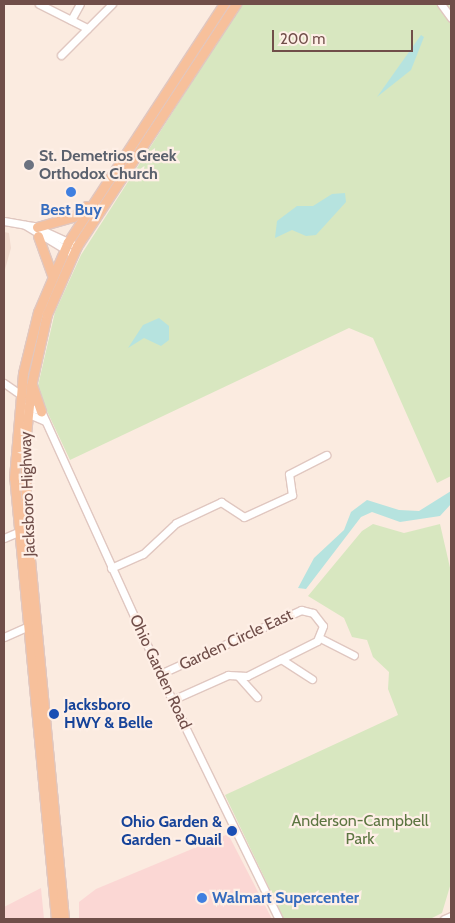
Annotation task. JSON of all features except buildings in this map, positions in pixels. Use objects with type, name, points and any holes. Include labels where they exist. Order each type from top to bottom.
[{"type":"main road","name":"Jacksboro Highway","points":[[64,919],[43,746],[26,627],[22,409],[20,394],[38,312],[52,275],[178,80],[224,4]]},
{"type":"main road","name":"Jacksboro Highway","points":[[22,409],[31,381],[47,314],[70,248],[103,186],[178,80],[236,4]]},
{"type":"main road","points":[[52,275],[38,232],[76,216],[103,186]]},
{"type":"main road","points":[[31,381],[41,411]]},
{"type":"main road","name":"Jacksboro Highway","points":[[23,530],[35,623],[56,919]]},
{"type":"street","points":[[39,4],[87,28]]},
{"type":"street","points":[[71,20],[80,4]]},
{"type":"street","points":[[61,55],[112,4]]},
{"type":"street","points":[[442,4],[451,18]]},
{"type":"street","points":[[4,221],[25,225],[70,248]]},
{"type":"street","points":[[4,383],[20,394]]},
{"type":"street","points":[[22,409],[41,411]]},
{"type":"street","points":[[22,409],[46,421]]},
{"type":"street","name":"Ohio Garden Road","points":[[41,411],[172,700],[279,919]]},
{"type":"street","points":[[111,568],[143,554],[176,523],[221,502],[244,517],[292,495],[289,474],[326,455]]},
{"type":"street","points":[[4,538],[23,530]]},
{"type":"street","name":"Garden Circle East","points":[[160,674],[301,610],[322,622],[324,632],[320,638]]},
{"type":"street","points":[[4,637],[35,623]]},
{"type":"street","points":[[172,700],[228,675],[239,677],[281,659],[320,638],[354,655]]},
{"type":"street","points":[[281,659],[312,679]]},
{"type":"street","points":[[239,677],[257,697]]},
{"type":"street","points":[[444,919],[451,916]]},
{"type":"shaded area","points":[[4,232],[9,233],[11,248],[4,273]]},
{"type":"shaded area","points":[[228,834],[272,919],[79,919],[79,902],[96,889]]},
{"type":"shaded area","points":[[41,888],[44,919],[4,919],[4,907]]},
{"type":"green space","points":[[242,4],[451,4],[451,476],[437,483],[373,338],[349,328],[70,460],[37,390],[55,312],[81,255]]},
{"type":"green space","name":"Anderson-Campbell Park","points":[[373,524],[404,533],[440,524],[451,572],[451,883],[442,913],[430,919],[284,919],[225,795],[398,715],[388,689],[389,672],[373,657],[367,640],[352,637],[344,618],[308,596],[362,531]]},
{"type":"water","points":[[421,35],[424,37],[411,70],[377,97]]},
{"type":"water","points":[[345,193],[346,202],[316,235],[306,236],[292,230],[275,238],[277,221],[297,206],[313,206],[332,194]]},
{"type":"water","points":[[159,318],[169,326],[169,340],[161,346],[144,338],[128,348],[143,325]]},
{"type":"water","points":[[451,491],[451,504],[440,516],[400,522],[372,512],[361,517],[306,589],[298,588],[314,558],[344,530],[351,512],[367,500],[399,510],[419,511]]},
{"type":"place","name":"St. Demetrios Greek Orthodox Church","points":[[29,165]]},
{"type":"place","name":"Best Buy","points":[[71,192]]},
{"type":"place","name":"Jacksboro HWY & Belle","points":[[54,714]]},
{"type":"place","name":"Ohio Garden & Garden - Quail","points":[[232,831]]},
{"type":"place","name":"Walmart Supercenter","points":[[202,898]]}]
